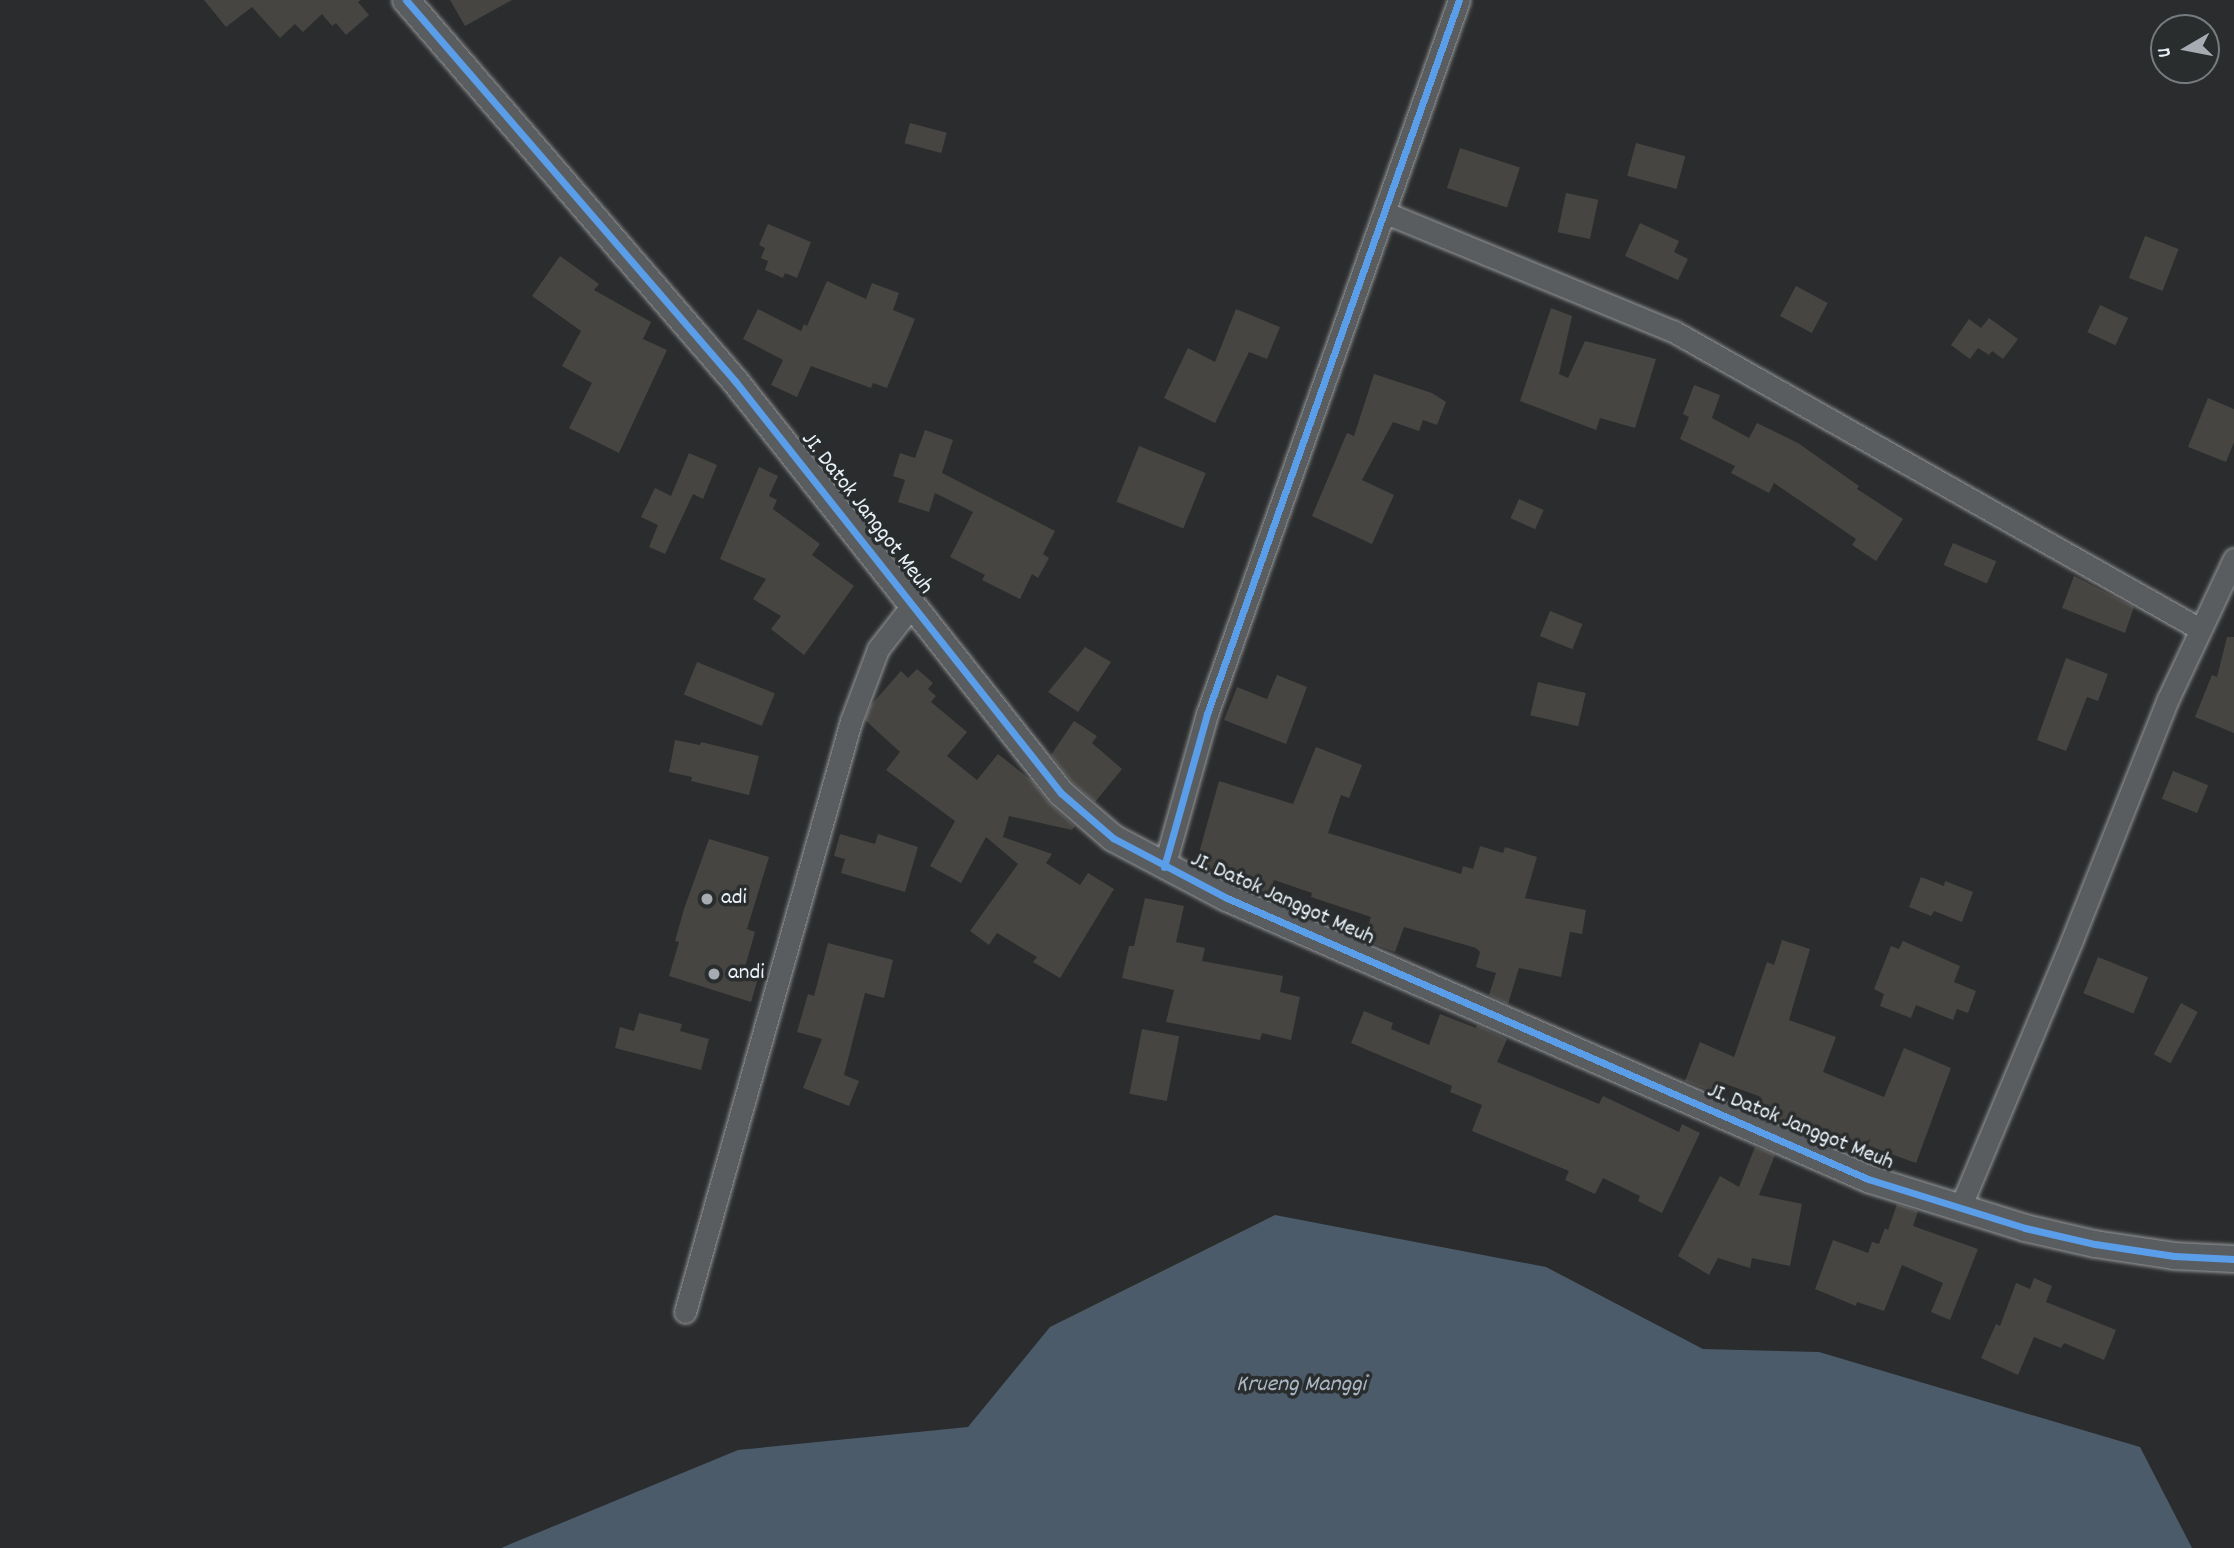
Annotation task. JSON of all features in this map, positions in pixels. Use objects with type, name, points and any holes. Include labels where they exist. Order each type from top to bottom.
[{"type":"street","name":"JI. Datok Janggot Meuh","points":[[406,0],[735,381],[1061,793],[1113,838],[1164,867],[1741,1126],[1868,1179],[1960,1208],[2095,1244],[2175,1256],[2234,1259]]},
{"type":"street","points":[[1164,867],[1207,714],[1459,0]]},
{"type":"street","points":[[1386,213],[1673,331],[2200,629]]},
{"type":"street","points":[[1960,1208],[2072,940],[2168,699],[2234,559]]},
{"type":"street","points":[[685,1312],[851,721],[878,649],[913,604]]},
{"type":"water","name":"Krueng Manggi","points":[[1275,1215],[1546,1267],[1703,1349],[1819,1352],[2140,1447],[2192,1548],[501,1548],[738,1450],[968,1427],[1050,1327]]},
{"type":"building","points":[[204,0],[361,0],[358,2],[369,15],[346,35],[336,23],[332,26],[322,14],[303,32],[295,24],[280,38],[252,7],[226,27]]},
{"type":"building","points":[[450,0],[512,0],[465,26]]},
{"type":"building","points":[[910,123],[947,133],[941,153],[905,143]]},
{"type":"building","points":[[1636,143],[1685,156],[1676,189],[1627,176]]},
{"type":"building","points":[[1460,148],[1520,167],[1507,207],[1447,188]]},
{"type":"building","points":[[1566,193],[1598,200],[1590,239],[1558,232]]},
{"type":"building","points":[[1640,223],[1679,241],[1674,252],[1688,259],[1678,280],[1625,256]]},
{"type":"building","points":[[768,224],[811,242],[797,278],[785,273],[783,278],[765,270],[768,261],[761,258],[765,248],[759,245]]},
{"type":"building","points":[[2145,236],[2179,249],[2162,291],[2129,278]]},
{"type":"building","points":[[560,256],[599,284],[594,290],[651,322],[643,339],[667,350],[619,453],[569,428],[592,383],[562,366],[581,331],[532,296]]},
{"type":"building","points":[[827,281],[866,299],[872,283],[899,293],[893,310],[915,319],[887,388],[873,383],[871,388],[811,366],[797,397],[771,385],[783,360],[743,339],[758,309],[801,331],[804,324],[807,326]]},
{"type":"building","points":[[1796,286],[1828,303],[1812,333],[1780,316]]},
{"type":"building","points":[[2100,305],[2128,318],[2115,345],[2087,332]]},
{"type":"building","points":[[1551,308],[1572,316],[1559,374],[1568,378],[1585,341],[1656,359],[1635,428],[1600,418],[1596,430],[1520,401]]},
{"type":"building","points":[[1236,309],[1280,327],[1267,359],[1249,352],[1215,423],[1164,398],[1188,348],[1215,362]]},
{"type":"building","points":[[1989,318],[2018,339],[2003,359],[1992,351],[1989,355],[1978,348],[1970,359],[1951,345],[1969,319],[1981,328]]},
{"type":"building","points":[[1374,374],[1432,393],[1446,402],[1437,425],[1423,420],[1419,431],[1393,422],[1362,480],[1394,495],[1372,544],[1312,516],[1347,433],[1354,436]]},
{"type":"building","points":[[1694,385],[1720,395],[1712,418],[1749,438],[1757,423],[1798,443],[1859,486],[1857,489],[1903,519],[1876,561],[1852,545],[1856,539],[1774,483],[1769,493],[1731,473],[1735,466],[1680,439],[1689,417],[1683,414]]},
{"type":"building","points":[[2208,398],[2234,409],[2234,442],[2226,462],[2188,447]]},
{"type":"building","points":[[925,430],[953,440],[942,473],[1055,531],[1043,554],[1049,558],[1038,578],[1032,574],[1020,599],[982,580],[985,575],[950,557],[973,512],[935,493],[929,512],[898,502],[905,480],[893,476],[900,453],[915,458]]},
{"type":"building","points":[[1139,446],[1206,473],[1183,529],[1117,502]]},
{"type":"building","points":[[689,453],[717,465],[703,499],[693,494],[665,554],[649,547],[658,525],[641,517],[655,488],[671,496]]},
{"type":"building","points":[[759,467],[778,476],[769,496],[777,500],[773,509],[820,544],[812,555],[854,586],[804,655],[771,629],[781,616],[753,599],[766,579],[720,559]]},
{"type":"building","points":[[1519,499],[1544,510],[1535,529],[1510,518]]},
{"type":"building","points":[[1953,543],[1996,561],[1987,583],[1944,565]]},
{"type":"building","points":[[2074,576],[2134,607],[2125,633],[2062,608]]},
{"type":"building","points":[[1550,611],[1582,624],[1572,649],[1540,636]]},
{"type":"building","points":[[2227,637],[2234,637],[2234,733],[2195,717],[2212,675],[2217,677]]},
{"type":"building","points":[[1085,647],[1111,662],[1078,712],[1048,692]]},
{"type":"building","points":[[2066,658],[2108,674],[2098,701],[2087,697],[2066,751],[2037,740]]},
{"type":"building","points":[[697,662],[775,693],[762,726],[684,694]]},
{"type":"building","points":[[917,669],[933,683],[928,689],[936,696],[931,702],[967,732],[947,756],[977,780],[998,754],[1031,780],[1051,805],[1075,826],[1072,830],[1009,816],[1003,837],[1052,854],[1046,863],[1080,885],[1088,873],[1114,889],[1060,978],[1033,962],[1037,957],[997,933],[989,945],[970,931],[1018,864],[986,837],[961,883],[930,866],[955,821],[886,770],[900,752],[865,720],[871,705],[901,671],[908,678]]},
{"type":"building","points":[[1277,675],[1307,687],[1286,744],[1224,720],[1237,687],[1267,699]]},
{"type":"building","points":[[1538,682],[1586,693],[1578,726],[1530,715]]},
{"type":"building","points":[[1074,721],[1097,736],[1092,743],[1122,769],[1095,802],[1072,782],[1051,755]]},
{"type":"building","points":[[675,740],[700,745],[701,742],[759,756],[749,795],[691,781],[692,777],[669,772]]},
{"type":"building","points":[[1316,747],[1362,765],[1349,798],[1341,795],[1328,833],[1461,874],[1463,866],[1473,869],[1480,846],[1503,853],[1505,847],[1537,857],[1525,898],[1586,910],[1582,934],[1570,932],[1561,977],[1519,968],[1508,1004],[1489,995],[1496,973],[1476,967],[1480,952],[1476,948],[1404,927],[1395,952],[1363,940],[1371,917],[1311,897],[1312,893],[1274,880],[1268,899],[1239,886],[1241,879],[1196,864],[1219,781],[1293,804]]},
{"type":"building","points":[[2173,771],[2208,785],[2197,813],[2162,799]]},
{"type":"building","points":[[840,834],[875,844],[878,834],[918,847],[905,892],[841,873],[845,859],[834,856]]},
{"type":"building","points":[[709,839],[769,857],[747,929],[755,932],[745,967],[760,972],[751,1002],[669,976],[679,942],[675,941],[684,909]]},
{"type":"building","points":[[1921,877],[1944,886],[1945,881],[1973,892],[1962,922],[1934,911],[1931,916],[1909,907]]},
{"type":"building","points":[[1145,898],[1184,906],[1176,942],[1205,948],[1202,961],[1283,976],[1280,992],[1300,997],[1291,1040],[1262,1033],[1260,1040],[1166,1022],[1174,990],[1122,978],[1129,946],[1134,946]]},
{"type":"building","points":[[1782,940],[1810,949],[1789,1020],[1836,1037],[1823,1072],[1884,1097],[1904,1048],[1951,1068],[1916,1163],[1830,1132],[1825,1143],[1753,1112],[1761,1097],[1720,1082],[1715,1093],[1685,1081],[1700,1042],[1734,1057],[1767,962],[1774,965]]},
{"type":"building","points":[[1903,941],[1960,966],[1954,982],[1976,991],[1968,1013],[1957,1009],[1953,1020],[1916,1005],[1911,1018],[1880,1006],[1884,994],[1874,989],[1891,946],[1899,949]]},
{"type":"building","points":[[828,943],[893,960],[884,998],[865,993],[844,1075],[859,1081],[849,1106],[803,1088],[822,1039],[797,1032],[808,994],[814,996]]},
{"type":"building","points":[[2098,957],[2148,977],[2133,1013],[2083,993]]},
{"type":"building","points":[[2181,1003],[2198,1012],[2171,1063],[2154,1054]]},
{"type":"building","points":[[1364,1011],[1393,1023],[1391,1029],[1429,1045],[1440,1014],[1476,1028],[1477,1025],[1507,1039],[1497,1062],[1599,1104],[1603,1096],[1679,1132],[1682,1124],[1700,1133],[1662,1213],[1638,1201],[1640,1196],[1603,1178],[1595,1194],[1565,1180],[1569,1171],[1472,1131],[1482,1105],[1450,1092],[1452,1086],[1351,1043]]},
{"type":"building","points":[[639,1013],[682,1024],[680,1031],[709,1039],[701,1070],[615,1048],[620,1027],[634,1031]]},
{"type":"building","points":[[1142,1029],[1179,1036],[1167,1101],[1129,1094]]},
{"type":"building","points":[[1755,1147],[1775,1155],[1759,1195],[1802,1204],[1790,1266],[1752,1258],[1750,1268],[1718,1258],[1709,1275],[1678,1256],[1720,1176],[1739,1187]]},
{"type":"building","points":[[1897,1204],[1918,1211],[1913,1226],[1978,1249],[1950,1320],[1931,1312],[1943,1283],[1902,1265],[1884,1311],[1857,1302],[1856,1306],[1815,1289],[1833,1240],[1868,1253],[1872,1242],[1879,1244],[1885,1228],[1888,1230]]},
{"type":"building","points":[[2034,1278],[2052,1286],[2046,1302],[2116,1330],[2104,1360],[2064,1343],[2061,1348],[2034,1337],[2018,1375],[1981,1358],[1996,1324],[2000,1326],[2016,1283],[2030,1289]]},
{"type":"cycle path","points":[[406,0],[735,381],[1061,793],[1113,838],[1227,898],[1868,1179],[2025,1228],[2095,1244],[2174,1256],[2234,1259]]},
{"type":"cycle path","points":[[1164,867],[1207,714],[1459,0]]},
{"type":"place","name":"adi","points":[[707,899]]},
{"type":"place","name":"andi","points":[[714,974]]}]
